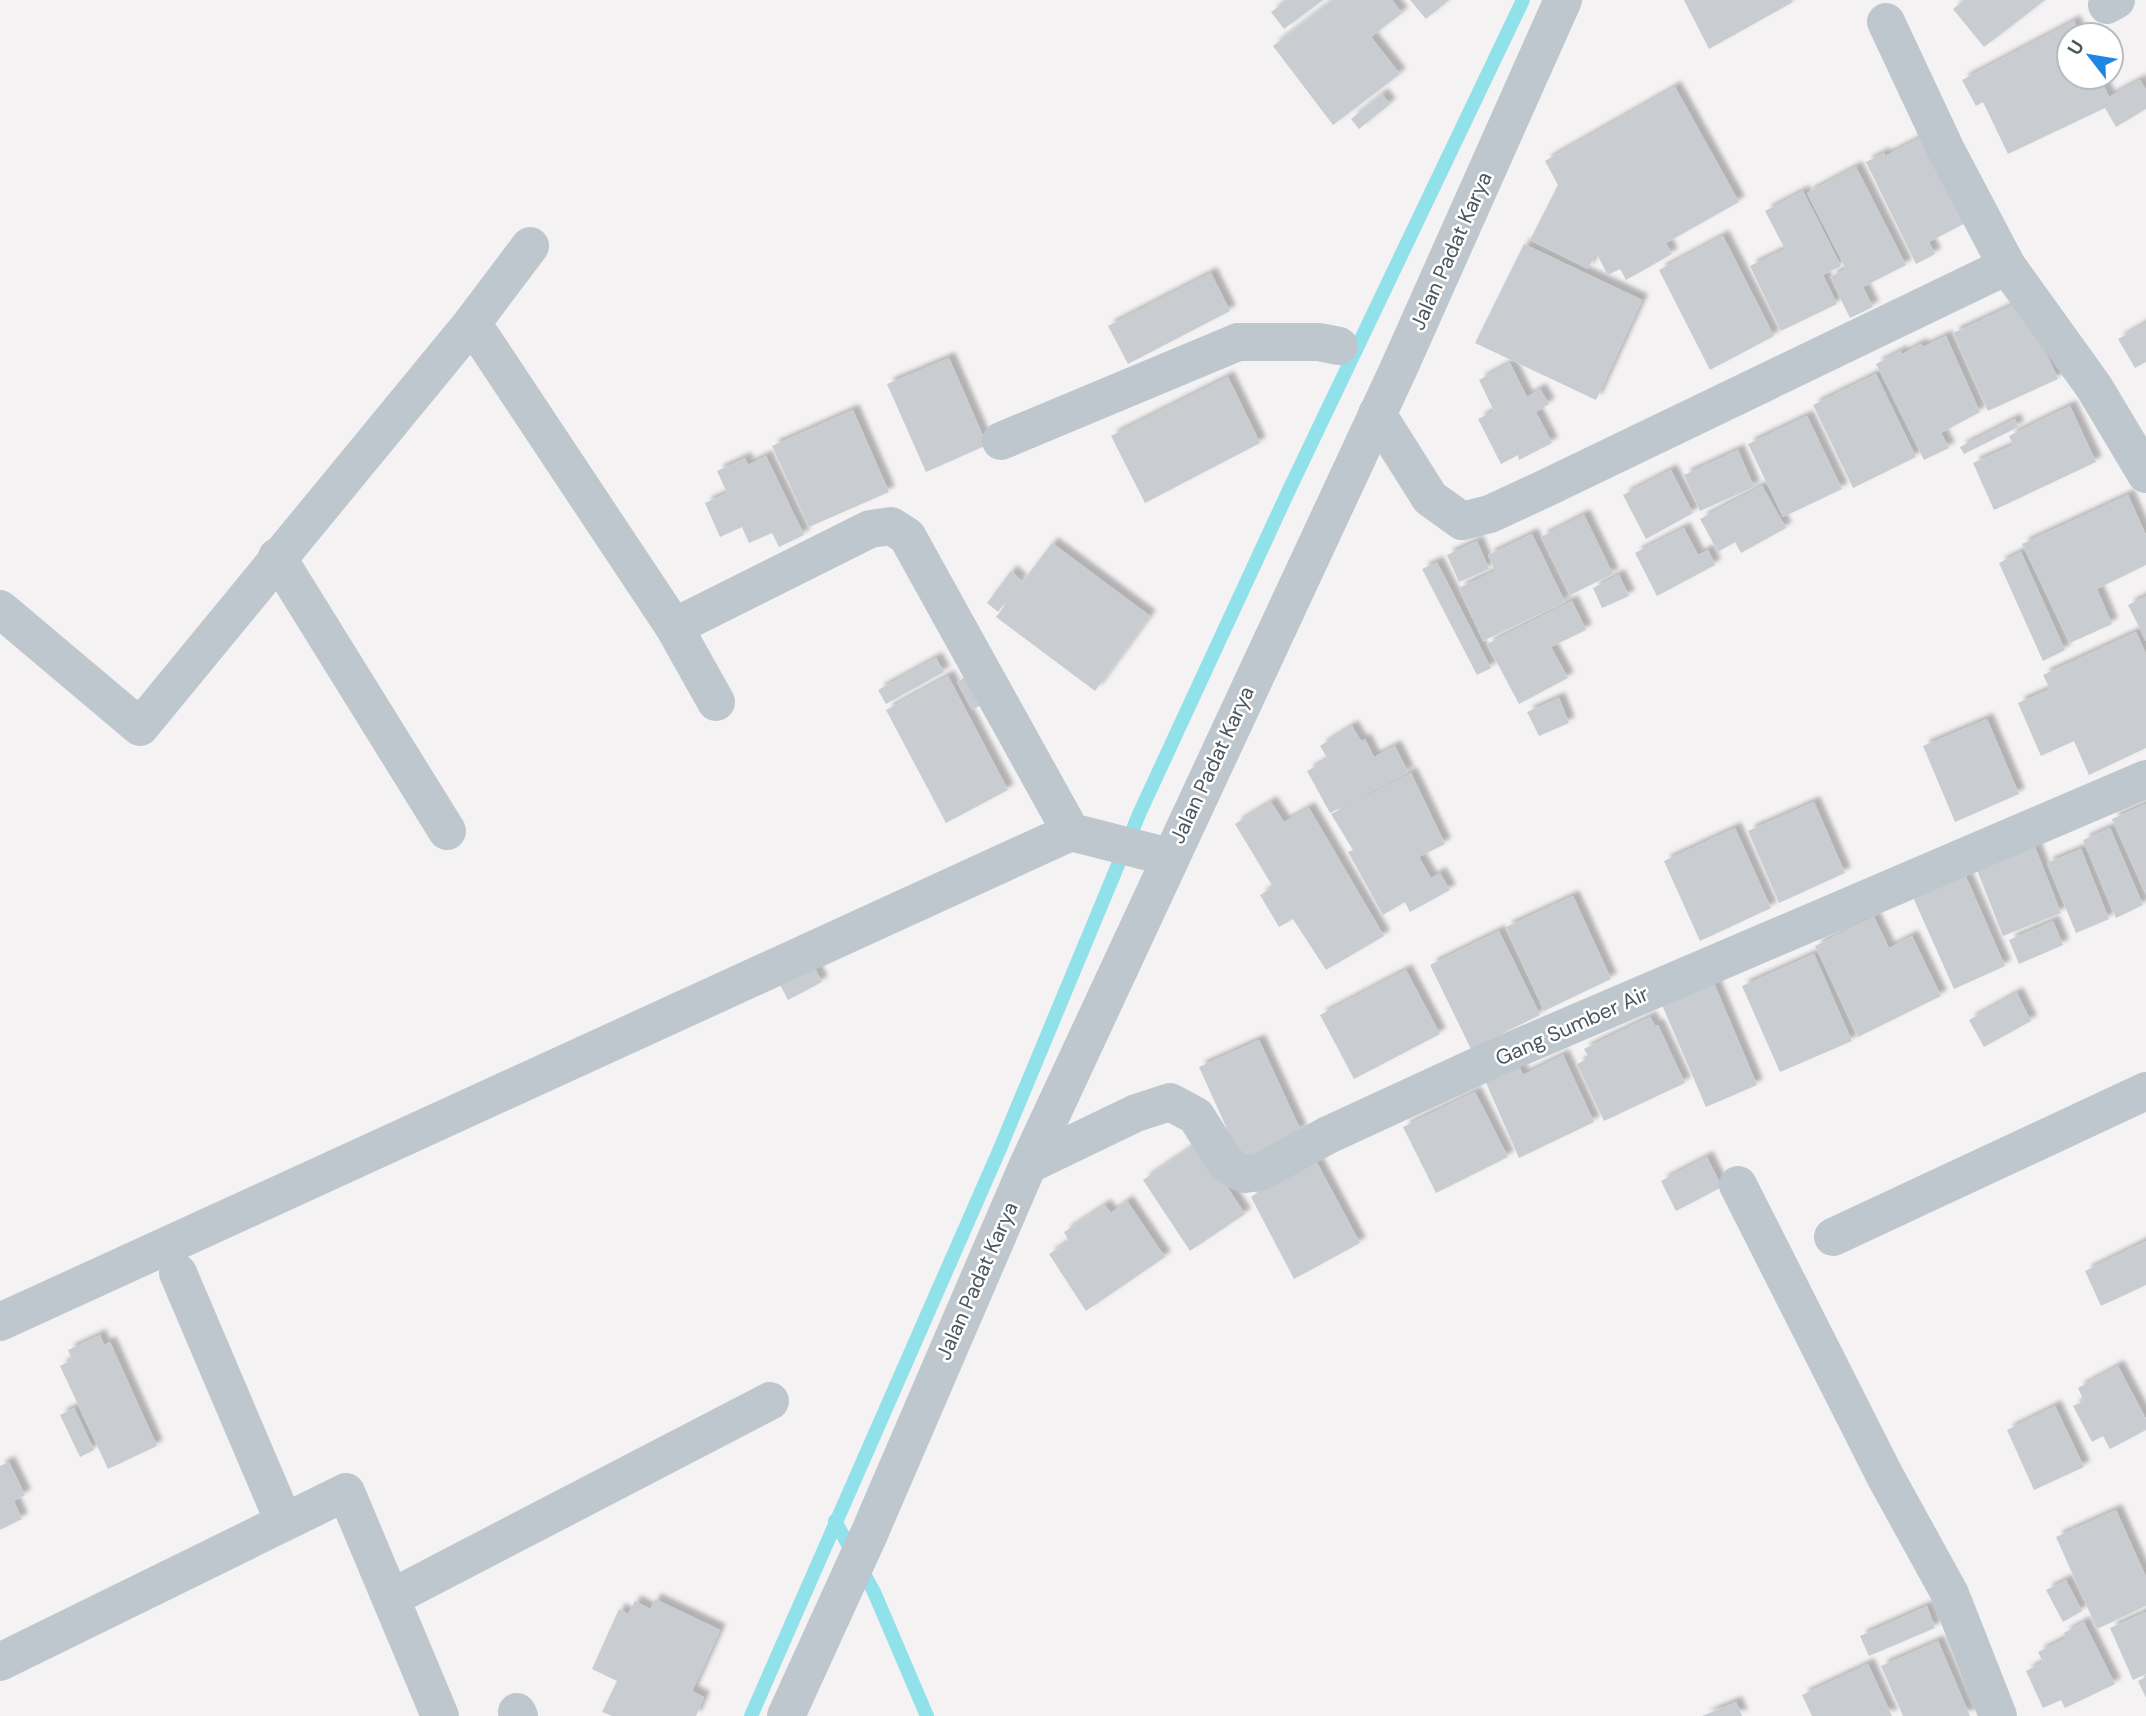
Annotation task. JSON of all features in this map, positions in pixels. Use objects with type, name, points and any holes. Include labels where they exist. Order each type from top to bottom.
[{"type":"street","name":"Jalan Padat Karya","points":[[786,1716],[869,1534],[1158,854],[1377,414],[1563,0]]},
{"type":"street","points":[[1886,22],[1946,150],[2007,266],[2094,387],[2146,474]]},
{"type":"street","points":[[0,609],[140,727],[471,323],[530,246]]},
{"type":"street","points":[[1377,414],[1430,498],[1462,521],[1490,513],[1524,498],[2007,266]]},
{"type":"street","points":[[471,323],[674,627],[716,702]]},
{"type":"street","points":[[1001,441],[1238,342],[1319,342],[1339,346]]},
{"type":"street","points":[[674,627],[870,529],[891,526],[907,536],[1086,835]]},
{"type":"street","points":[[277,557],[447,831]]},
{"type":"street","name":"Gang Sumber Air","points":[[1028,1165],[1136,1112],[1170,1102],[1196,1116],[1225,1162],[1235,1170],[1245,1174],[1260,1172],[1328,1135],[1506,1053],[2146,779]]},
{"type":"street","points":[[0,1322],[1086,835],[1158,854]]},
{"type":"street","points":[[1833,1237],[2146,1091]]},
{"type":"street","points":[[1738,1185],[1885,1476],[1950,1594],[1998,1716]]},
{"type":"street","points":[[178,1273],[284,1522]]},
{"type":"street","points":[[391,1598],[770,1401]]},
{"type":"street","points":[[0,1662],[346,1492],[440,1716]]},
{"type":"building","points":[[1288,0],[1323,0],[1284,29],[1271,12]]},
{"type":"building","points":[[1333,0],[1392,0],[1402,13],[1371,37],[1400,74],[1333,125],[1273,46]]},
{"type":"building","points":[[1410,0],[1449,0],[1426,19]]},
{"type":"building","points":[[1684,0],[1791,0],[1793,2],[1709,49]]},
{"type":"building","points":[[1964,0],[2045,0],[1984,47],[1953,9]]},
{"type":"building","points":[[2055,31],[2055,91],[2106,91],[2109,97],[2125,91],[2125,88],[2140,80],[2146,90],[2146,109],[2116,127],[2105,108],[2008,154],[1983,102],[1976,106],[1962,80]]},
{"type":"building","points":[[1675,87],[1739,202],[1666,243],[1672,254],[1626,280],[1620,269],[1608,275],[1596,253],[1588,269],[1530,240],[1558,185],[1545,161]]},
{"type":"building","points":[[1382,94],[1390,104],[1359,129],[1351,119]]},
{"type":"building","points":[[1932,132],[1975,218],[1929,242],[1935,254],[1916,264],[1866,162],[1884,153],[1885,156]]},
{"type":"building","points":[[1856,167],[1906,265],[1863,287],[1873,307],[1850,318],[1830,277],[1846,269],[1807,193]]},
{"type":"building","points":[[1803,191],[1841,266],[1823,275],[1837,304],[1781,331],[1750,266],[1785,249],[1765,211]]},
{"type":"building","points":[[1723,236],[1774,336],[1710,370],[1659,270]]},
{"type":"building","points":[[1524,244],[1642,300],[1596,400],[1475,343]]},
{"type":"building","points":[[1211,273],[1230,311],[1128,364],[1108,326]]},
{"type":"building","points":[[2022,301],[2058,379],[1988,411],[1953,333]]},
{"type":"building","points":[[2146,323],[2146,362],[2135,368],[2118,339]]},
{"type":"building","points":[[1946,336],[1980,412],[1941,433],[1949,448],[1924,460],[1876,364],[1901,351],[1902,354]]},
{"type":"building","points":[[949,358],[987,445],[926,472],[887,384]]},
{"type":"building","points":[[1510,363],[1527,397],[1540,389],[1549,404],[1536,412],[1552,443],[1519,460],[1518,455],[1501,464],[1478,419],[1494,411],[1479,380]]},
{"type":"building","points":[[1876,374],[1916,457],[1853,488],[1813,405]]},
{"type":"building","points":[[1228,377],[1260,443],[1145,503],[1111,436]]},
{"type":"building","points":[[2070,406],[2096,462],[1994,510],[1973,463],[2013,445],[2009,436]]},
{"type":"building","points":[[853,410],[889,492],[809,527],[772,446]]},
{"type":"building","points":[[1807,416],[1842,489],[1783,517],[1748,444]]},
{"type":"building","points":[[2015,419],[2018,427],[1964,454],[1960,447]]},
{"type":"building","points":[[1738,450],[1754,487],[1700,511],[1684,475]]},
{"type":"building","points":[[766,456],[804,535],[779,547],[772,533],[749,543],[742,527],[720,537],[705,503],[727,493],[717,471],[745,458],[748,465]]},
{"type":"building","points":[[1671,470],[1693,513],[1646,539],[1623,495]]},
{"type":"building","points":[[1762,486],[1786,528],[1741,553],[1735,542],[1718,552],[1700,519]]},
{"type":"building","points":[[2128,495],[2146,535],[2146,565],[2097,589],[2112,624],[2070,643],[2022,544]]},
{"type":"building","points":[[1584,515],[1613,574],[1570,595],[1541,537]]},
{"type":"building","points":[[1684,528],[1698,555],[1708,550],[1715,565],[1657,596],[1635,553]]},
{"type":"building","points":[[1532,534],[1565,602],[1483,641],[1459,588],[1495,571],[1488,555]]},
{"type":"building","points":[[1477,541],[1489,569],[1459,582],[1447,555]]},
{"type":"building","points":[[1052,543],[1150,616],[1095,691],[996,617]]},
{"type":"building","points":[[2021,552],[2065,650],[2043,661],[1999,563]]},
{"type":"building","points":[[1437,562],[1491,668],[1477,675],[1422,569]]},
{"type":"building","points":[[1011,571],[1021,580],[998,612],[987,603]]},
{"type":"building","points":[[1619,575],[1629,596],[1602,608],[1593,588]]},
{"type":"building","points":[[2146,596],[2146,641],[2128,605]]},
{"type":"building","points":[[1572,601],[1586,630],[1551,647],[1568,678],[1519,704],[1487,644]]},
{"type":"building","points":[[2136,632],[2146,654],[2146,748],[2089,775],[2074,741],[2041,756],[2018,703],[2050,689],[2043,675]]},
{"type":"building","points":[[936,658],[944,672],[886,704],[878,690]]},
{"type":"building","points":[[969,675],[985,703],[972,710],[957,682]]},
{"type":"building","points":[[948,676],[1008,790],[946,823],[886,710]]},
{"type":"building","points":[[1559,698],[1569,723],[1539,736],[1527,712]]},
{"type":"building","points":[[1987,719],[2019,794],[1955,822],[1923,746]]},
{"type":"building","points":[[1352,726],[1361,741],[1365,739],[1374,757],[1395,746],[1408,772],[1330,813],[1307,771],[1328,759],[1320,746]]},
{"type":"building","points":[[1411,773],[1445,844],[1419,857],[1431,878],[1440,873],[1450,890],[1410,912],[1405,902],[1383,915],[1348,852],[1353,850],[1331,814]]},
{"type":"building","points":[[1271,802],[1284,822],[1309,808],[1384,936],[1326,970],[1293,919],[1279,927],[1260,895],[1273,887],[1235,824]]},
{"type":"building","points":[[1814,802],[1845,873],[1779,903],[1748,831]]},
{"type":"building","points":[[2146,804],[2146,894],[2112,819]]},
{"type":"building","points":[[1735,828],[1771,908],[1700,941],[1664,861]]},
{"type":"building","points":[[2110,828],[2143,905],[2116,918],[2083,840]]},
{"type":"building","points":[[2033,842],[2061,913],[2003,936],[1975,865]]},
{"type":"building","points":[[2081,849],[2109,919],[2076,933],[2047,863]]},
{"type":"building","points":[[1964,872],[2005,966],[1954,989],[1912,895]]},
{"type":"building","points":[[1573,896],[1611,979],[1544,1011],[1506,927]]},
{"type":"building","points":[[1874,917],[1889,948],[1912,936],[1941,996],[1858,1037],[1815,946]]},
{"type":"building","points":[[2053,921],[2063,945],[2019,964],[2009,940]]},
{"type":"building","points":[[1499,931],[1540,1015],[1471,1049],[1430,965]]},
{"type":"building","points":[[1814,954],[1852,1041],[1780,1072],[1742,986]]},
{"type":"building","points":[[810,959],[822,982],[788,1000],[776,977]]},
{"type":"building","points":[[1406,970],[1440,1034],[1354,1079],[1320,1015]]},
{"type":"building","points":[[1714,983],[1757,1085],[1706,1107],[1662,1005]]},
{"type":"building","points":[[2017,993],[2031,1021],[1984,1047],[1969,1020]]},
{"type":"building","points":[[1650,1017],[1655,1026],[1658,1025],[1685,1083],[1604,1121],[1577,1064],[1589,1058],[1584,1049]]},
{"type":"building","points":[[1259,1040],[1301,1131],[1241,1160],[1199,1067]]},
{"type":"building","points":[[1563,1055],[1594,1122],[1519,1158],[1483,1076],[1517,1062],[1523,1075]]},
{"type":"building","points":[[1475,1092],[1508,1157],[1436,1193],[1403,1127]]},
{"type":"building","points":[[1198,1143],[1245,1214],[1190,1251],[1143,1180]]},
{"type":"building","points":[[1707,1157],[1722,1187],[1676,1211],[1661,1181]]},
{"type":"building","points":[[1316,1161],[1360,1243],[1294,1279],[1251,1197],[1257,1193],[1254,1185]]},
{"type":"building","points":[[1127,1201],[1165,1257],[1086,1311],[1049,1254],[1069,1241],[1064,1232],[1105,1205],[1111,1213]]},
{"type":"building","points":[[2146,1241],[2146,1285],[2101,1306],[2085,1271]]},
{"type":"building","points":[[100,1335],[104,1345],[110,1342],[157,1446],[108,1469],[60,1366],[72,1360],[68,1350]]},
{"type":"building","points":[[2118,1366],[2146,1419],[2146,1430],[2110,1449],[2103,1436],[2092,1442],[2073,1406],[2084,1401],[2078,1388]]},
{"type":"building","points":[[2055,1406],[2084,1467],[2034,1490],[2007,1430]]},
{"type":"building","points":[[74,1408],[94,1450],[80,1457],[60,1415]]},
{"type":"building","points":[[9,1462],[25,1495],[14,1501],[22,1519],[0,1530],[0,1466]]},
{"type":"building","points":[[2116,1510],[2146,1577],[2146,1606],[2097,1629],[2056,1537]]},
{"type":"building","points":[[2066,1580],[2082,1611],[2063,1622],[2046,1590]]},
{"type":"building","points":[[655,1599],[720,1630],[692,1691],[704,1697],[696,1716],[612,1716],[602,1712],[617,1681],[592,1669],[619,1609],[628,1614],[635,1601],[650,1609]]},
{"type":"building","points":[[1927,1606],[1935,1628],[1869,1656],[1860,1636]]},
{"type":"building","points":[[2146,1612],[2146,1674],[2133,1680],[2110,1628]]},
{"type":"building","points":[[2084,1622],[2115,1684],[2065,1708],[2061,1700],[2043,1708],[2026,1671],[2043,1662],[2038,1652],[2066,1638],[2064,1633]]},
{"type":"building","points":[[1938,1641],[1970,1716],[1903,1716],[1881,1666]]},
{"type":"building","points":[[1868,1664],[1892,1716],[1812,1716],[1802,1695]]},
{"type":"building","points":[[2146,1677],[2146,1698],[2138,1681]]},
{"type":"building","points":[[1736,1702],[1742,1716],[1702,1716]]},
{"type":"waterway","points":[[751,1716],[999,1151],[1140,812],[1289,490],[1523,0]]},
{"type":"waterway","points":[[835,1521],[874,1592],[927,1716]]}]
